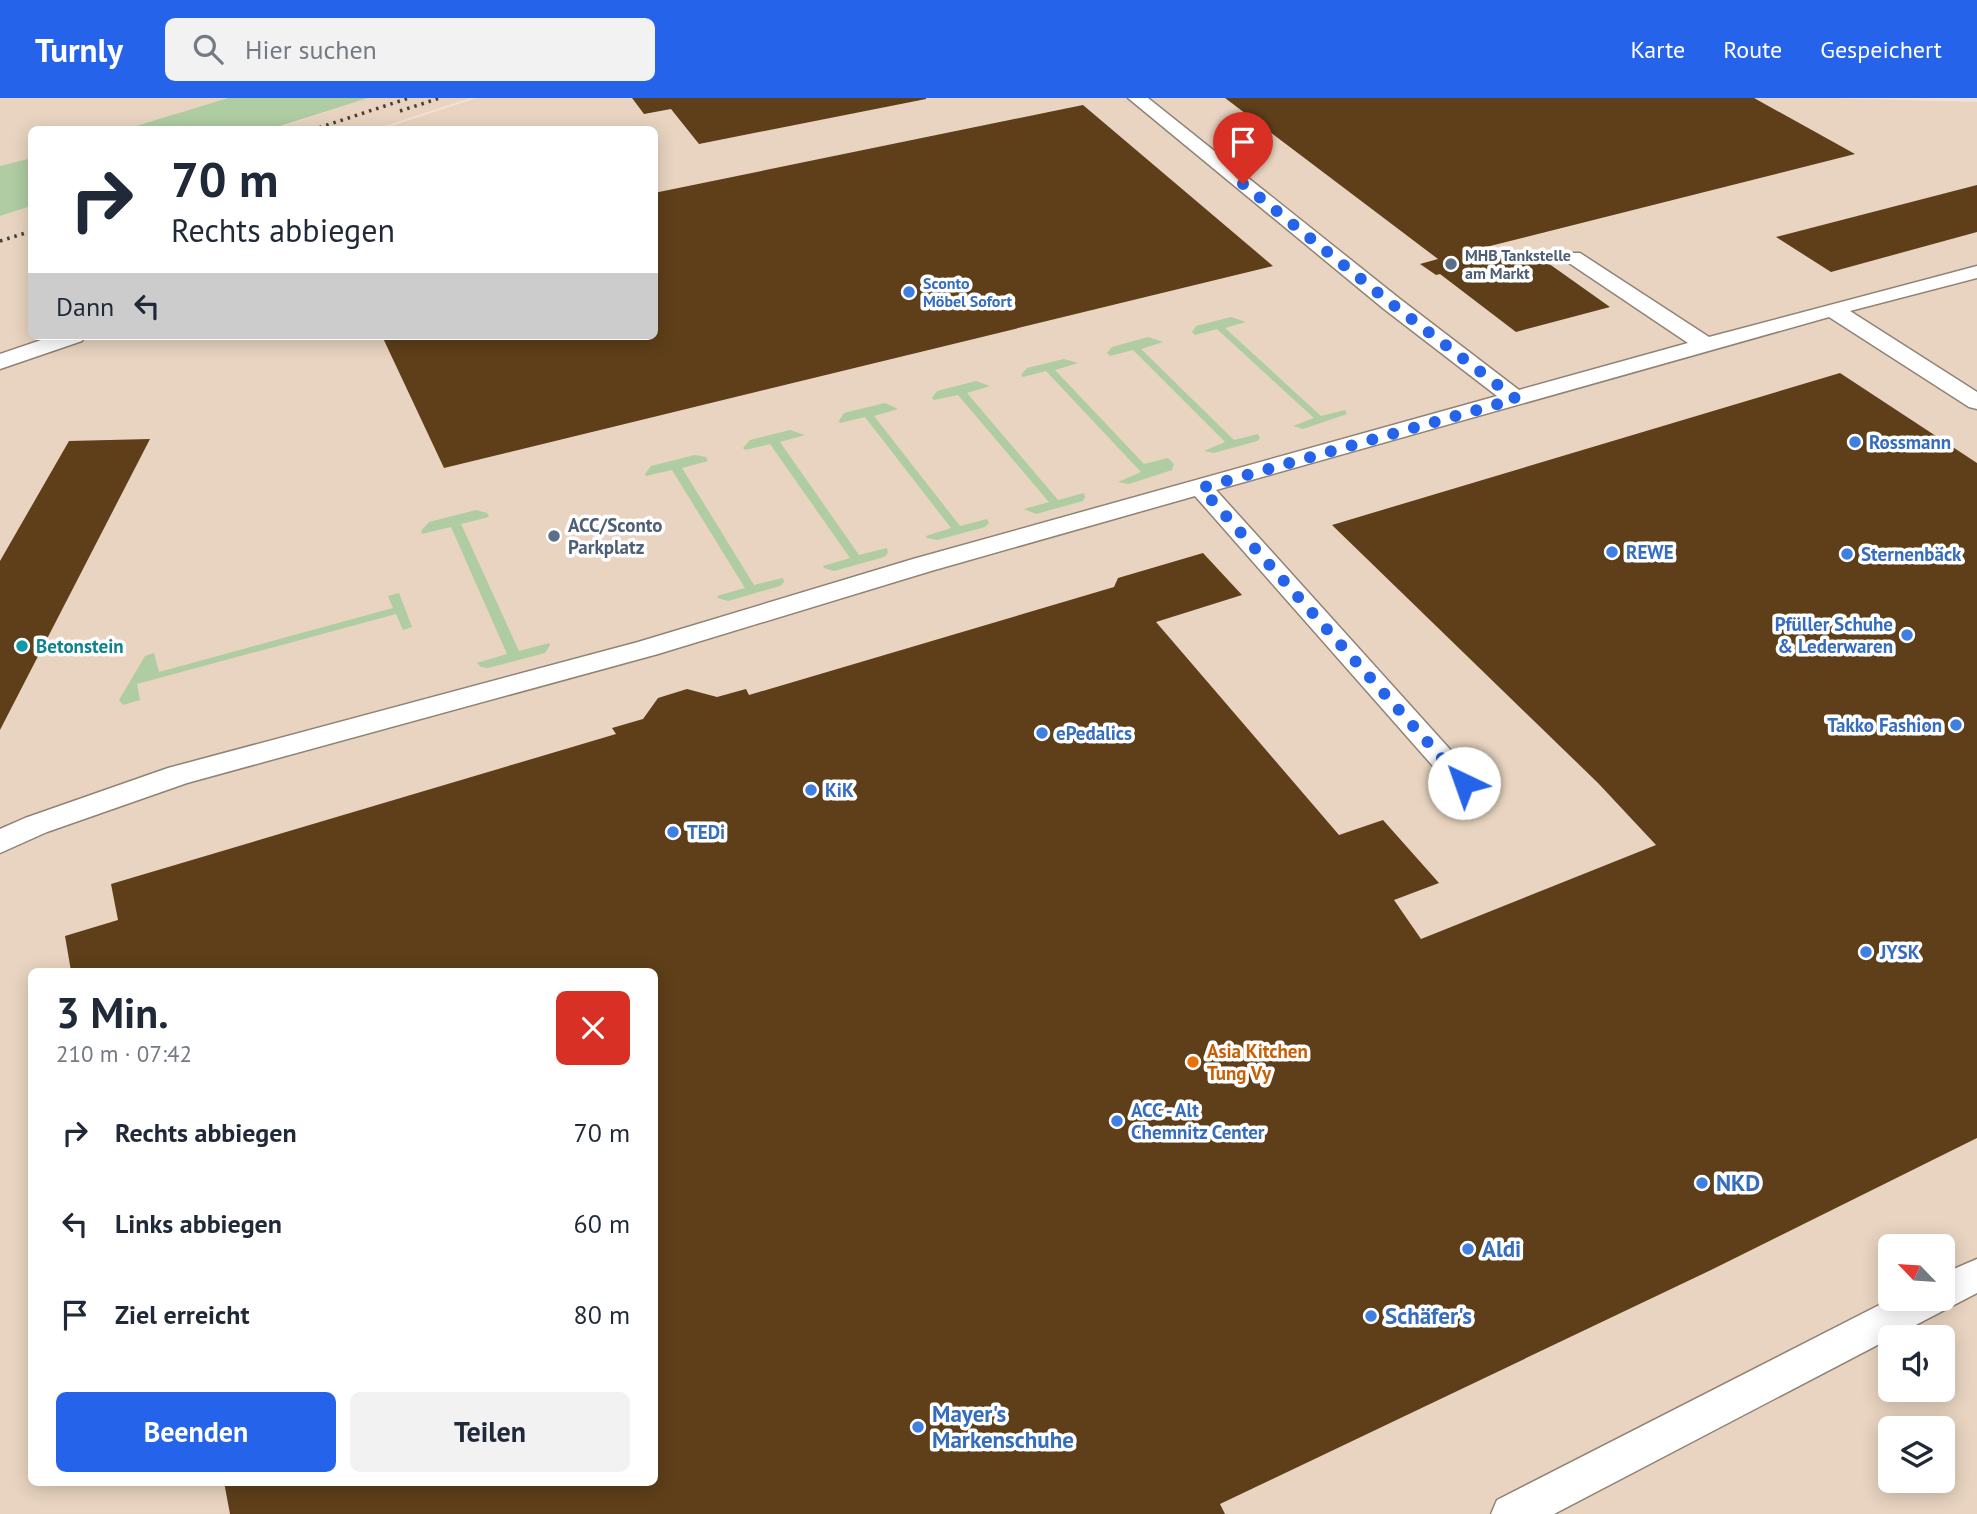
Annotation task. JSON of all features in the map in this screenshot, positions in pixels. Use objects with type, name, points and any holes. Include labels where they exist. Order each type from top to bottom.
[{"type":"lane","points":[[1137,98],[1392,304],[1516,399]]},
{"type":"lane","points":[[1573,257],[1707,345]]},
{"type":"lane","points":[[0,842],[36,825],[178,775],[648,648],[922,565],[1832,309],[1977,272]]},
{"type":"lane","points":[[1832,309],[1977,402]]},
{"type":"lane","points":[[0,362],[63,340]]},
{"type":"lane","points":[[1201,488],[1464,783]]},
{"type":"lane","points":[[1955,1286],[1977,1275]]},
{"type":"lane","points":[[1513,1514],[1906,1311]]},
{"type":"shaded area","points":[[0,98],[228,98],[136,126],[28,126],[28,159],[0,166]]},
{"type":"shaded area","points":[[368,98],[470,98],[385,126],[283,126]]},
{"type":"shaded area","points":[[477,98],[1826,98],[1977,102],[1977,1514],[0,1514],[0,216],[28,207],[28,340],[658,340],[658,126],[391,126]]},
{"type":"green space","points":[[228,98],[368,98],[280,126],[136,126]]},
{"type":"green space","points":[[28,159],[28,207],[0,216],[0,166]]},
{"type":"green space","points":[[1231,317],[1246,322],[1225,328],[1321,416],[1345,410],[1347,414],[1303,429],[1293,426],[1314,418],[1217,329],[1195,335],[1192,332],[1196,326]]},
{"type":"green space","points":[[1148,337],[1163,342],[1141,349],[1234,440],[1258,434],[1260,438],[1214,453],[1204,451],[1225,442],[1133,350],[1110,356],[1107,353],[1112,347]]},
{"type":"green space","points":[[1064,359],[1078,363],[1055,370],[1144,464],[1168,458],[1174,464],[1172,470],[1129,484],[1118,482],[1141,472],[1046,371],[1023,377],[1021,375],[1027,368]]},
{"type":"green space","points":[[976,381],[990,386],[967,393],[1058,500],[1084,493],[1083,501],[1036,514],[1024,509],[1049,502],[958,395],[934,400],[932,398],[937,391]]},
{"type":"green space","points":[[885,403],[898,409],[874,416],[960,526],[987,519],[989,523],[985,527],[937,540],[927,538],[926,536],[951,528],[865,417],[840,423],[839,421],[844,413]]},
{"type":"green space","points":[[790,430],[805,435],[780,442],[859,555],[887,548],[888,553],[884,557],[834,571],[824,568],[823,566],[850,558],[770,444],[745,450],[743,448],[750,440]]},
{"type":"green space","points":[[695,455],[706,457],[708,461],[682,468],[754,585],[783,578],[784,582],[780,586],[728,601],[718,598],[717,596],[745,588],[672,470],[646,476],[645,474],[651,466]]},
{"type":"green space","points":[[476,510],[487,513],[489,517],[461,524],[519,651],[549,643],[545,653],[488,668],[477,663],[507,654],[451,527],[422,534],[421,531],[429,522]]},
{"type":"green space","points":[[399,593],[412,627],[403,630],[396,614],[137,684],[140,700],[123,705],[119,700],[145,656],[154,653],[159,672],[393,608],[388,596]]},
{"type":"building","points":[[632,98],[926,99],[699,144],[671,109],[644,114]]},
{"type":"building","points":[[1225,98],[1754,98],[1855,154],[1466,252],[1481,263],[1531,251],[1610,307],[1516,332],[1440,274],[1436,275],[1420,264],[1438,259]]},
{"type":"building","name":"Sconto Möbel Sofort","points":[[1083,105],[1273,266],[444,468],[384,340],[658,340],[658,192]]},
{"type":"building","points":[[1977,185],[1977,232],[1831,272],[1776,237]]},
{"type":"building","name":"ACC - Alt Chemnitz Center","points":[[1840,373],[1977,463],[1977,1138],[1711,1270],[1220,1504],[1225,1514],[230,1514],[225,1486],[658,1486],[658,968],[70,968],[65,936],[118,920],[111,884],[616,734],[612,728],[643,719],[658,698],[687,689],[717,697],[746,689],[749,695],[1114,587],[1118,578],[1203,553],[1242,595],[1156,622],[1339,835],[1383,820],[1439,883],[1394,900],[1421,939],[1656,845],[1598,783],[1332,525]]},
{"type":"building","name":"Betonstein","points":[[150,439],[0,730],[0,561],[69,441]]},
{"type":"railway","points":[[324,126],[409,98]]},
{"type":"railway","points":[[400,111],[440,98]]},
{"type":"railway","points":[[0,241],[28,232]]},
{"type":"place","name":"MHB Tankstelle am Markt","points":[[1451,264]]},
{"type":"place","name":"Sconto Möbel Sofort","points":[[909,292]]},
{"type":"place","name":"Rossmann","points":[[1855,442]]},
{"type":"place","name":"ACC/Sconto Parkplatz","points":[[554,536]]},
{"type":"place","name":"REWE","points":[[1612,552]]},
{"type":"place","name":"Sternenbäck","points":[[1847,554]]},
{"type":"place","name":"Pfüller Schuhe & Lederwaren","points":[[1907,635]]},
{"type":"place","name":"Betonstein","points":[[22,646]]},
{"type":"place","name":"Takko Fashion","points":[[1956,725]]},
{"type":"place","name":"ePedalics","points":[[1042,733]]},
{"type":"place","name":"KiK","points":[[811,790]]},
{"type":"place","name":"TEDi","points":[[673,832]]},
{"type":"place","name":"JYSK","points":[[1866,952]]},
{"type":"place","name":"Asia Kitchen Tung Vy","points":[[1193,1062]]},
{"type":"place","name":"ACC - Alt Chemnitz Center","points":[[1117,1121]]},
{"type":"place","name":"NKD","points":[[1702,1183]]},
{"type":"place","name":"Aldi","points":[[1468,1249]]},
{"type":"place","name":"Schäfer's","points":[[1371,1316]]},
{"type":"place","name":"Mayer's Markenschuhe","points":[[918,1427]]},
{"type":"route","points":[[1243,184],[1516,399],[1201,488],[1464,783]]}]
